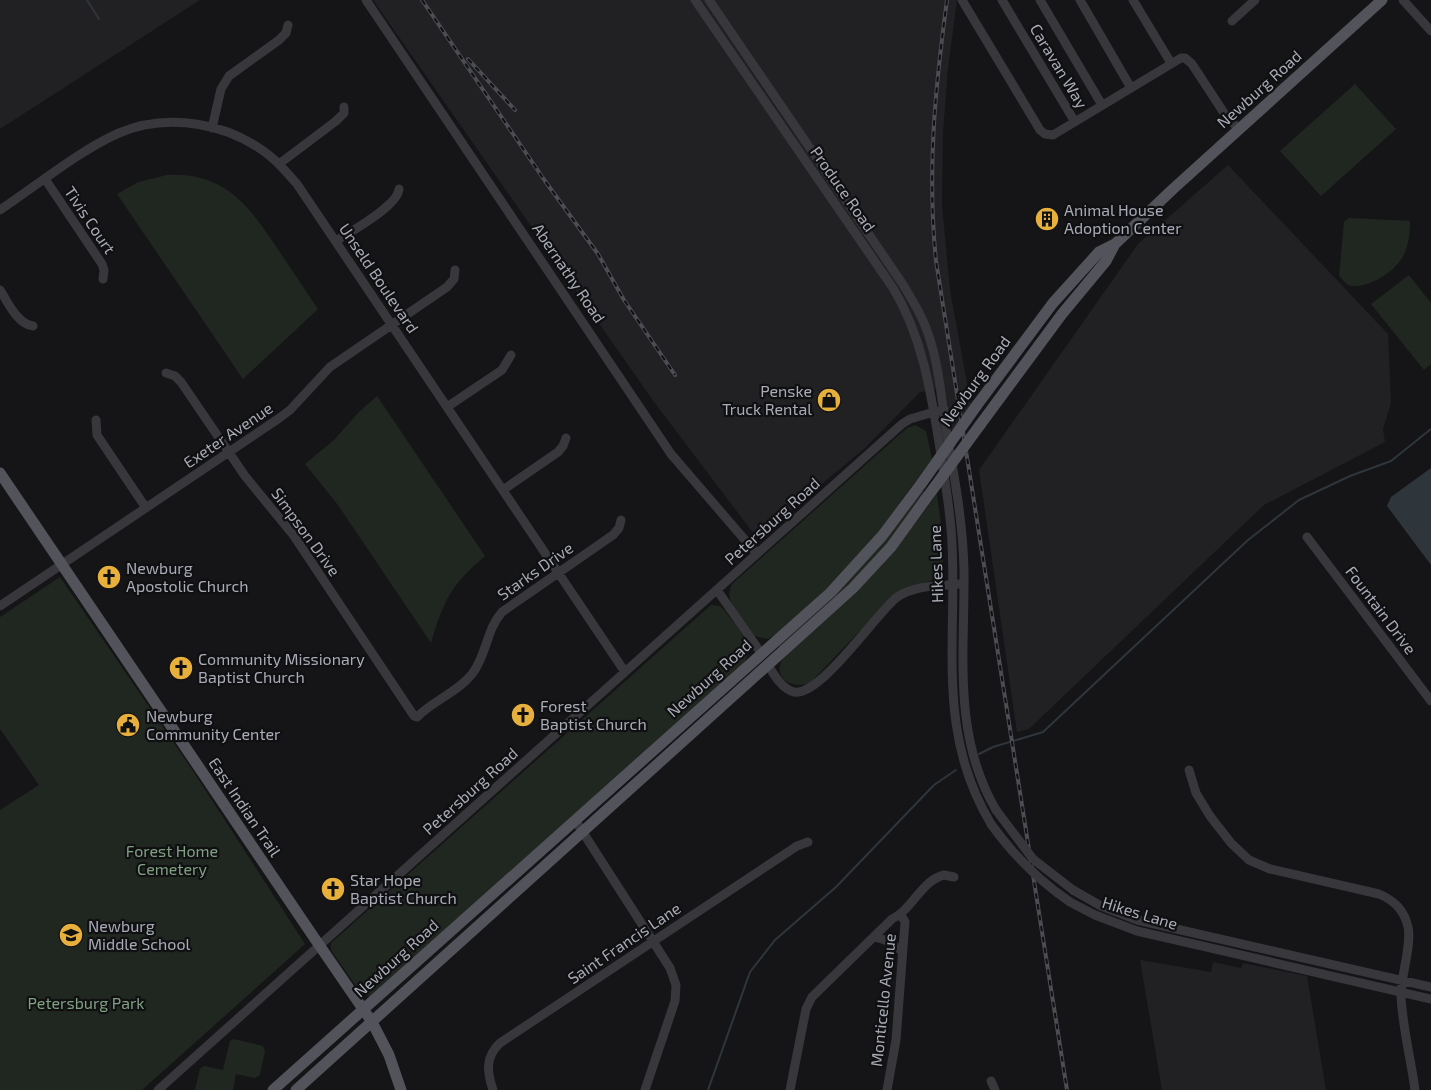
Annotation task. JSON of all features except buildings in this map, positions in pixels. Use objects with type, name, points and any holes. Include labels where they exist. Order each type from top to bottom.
[{"type":"main road","name":"Newburg Road","points":[[273,1090],[831,592],[882,536],[1053,304],[1099,252],[1115,244],[1238,129],[1382,0]]},
{"type":"main road","name":"Newburg Road","points":[[296,1090],[853,588],[891,547],[1062,314],[1106,261],[1115,244]]},
{"type":"main road","name":"East Indian Trail","points":[[0,473],[319,946],[364,1009],[389,1055],[401,1090]]},
{"type":"street","name":"Abernathy Road","points":[[366,0],[672,454],[757,554]]},
{"type":"street","name":"Produce Road","points":[[696,0],[906,310],[922,352],[933,410]]},
{"type":"street","name":"Produce Road","points":[[708,0],[914,303],[931,347],[944,409]]},
{"type":"street","points":[[962,0],[987,46],[1041,132],[1053,134],[1181,58],[1189,60],[1226,116],[1238,129]]},
{"type":"street","name":"Caravan Way","points":[[1002,0],[1074,122]]},
{"type":"street","points":[[1040,0],[1102,105]]},
{"type":"street","points":[[1080,0],[1131,88]]},
{"type":"street","points":[[1133,0],[1171,64]]},
{"type":"street","points":[[1232,21],[1256,0]]},
{"type":"street","points":[[1403,0],[1431,31]]},
{"type":"street","points":[[212,128],[221,90],[229,76],[280,40],[286,33],[288,25]]},
{"type":"street","points":[[279,164],[336,121],[344,113],[344,107]]},
{"type":"street","name":"Unseld Boulevard","points":[[0,210],[98,144],[126,130],[170,122],[212,128],[233,134],[253,144],[279,164],[297,184],[626,672]]},
{"type":"street","name":"Tivis Court","points":[[45,179],[102,264],[104,270],[103,279]]},
{"type":"street","points":[[336,242],[392,203],[399,194],[399,189]]},
{"type":"street","name":"Exeter Avenue","points":[[0,606],[290,410],[330,367],[447,287],[454,278],[455,270]]},
{"type":"street","points":[[0,290],[20,319],[25,324],[33,326]]},
{"type":"street","points":[[447,407],[502,370],[511,355]]},
{"type":"street","name":"Simpson Drive","points":[[166,373],[175,376],[181,382],[244,476],[294,536],[414,716]]},
{"type":"street","name":"Petersburg Road","points":[[158,1090],[902,424],[933,410],[944,409]]},
{"type":"street","name":"Hikes Lane","points":[[944,409],[962,515],[964,584],[963,680],[968,743],[982,785],[996,810],[1033,859],[1073,890],[1101,906],[1137,920],[1431,988]]},
{"type":"street","name":"Hikes Lane","points":[[933,410],[950,515],[953,585],[952,692],[956,733],[974,790],[991,824],[1022,863],[1039,881],[1070,902],[1095,916],[1137,931],[1431,999]]},
{"type":"street","points":[[96,420],[97,435],[146,508]]},
{"type":"street","points":[[503,490],[558,452],[566,438]]},
{"type":"street","name":"Starks Drive","points":[[414,716],[417,717],[472,674],[480,660],[490,628],[502,612],[613,535],[619,528],[621,520]]},
{"type":"street","name":"Fountain Drive","points":[[1307,537],[1431,700]]},
{"type":"street","points":[[768,666],[788,690],[803,691],[825,677],[895,599],[915,589],[964,584]]},
{"type":"street","points":[[717,590],[761,653]]},
{"type":"street","points":[[1190,770],[1196,793],[1210,816],[1231,843],[1249,860],[1270,869],[1360,888],[1395,903],[1405,917],[1409,929],[1401,993],[1415,1090]]},
{"type":"street","points":[[575,820],[670,968],[677,993],[645,1090]]},
{"type":"street","name":"Saint Francis Lane","points":[[492,1090],[488,1075],[488,1062],[496,1047],[797,846],[808,842]]},
{"type":"street","points":[[790,1090],[806,1009],[812,997],[892,919],[901,915],[937,878],[944,875],[954,877]]},
{"type":"street","name":"Monticello Avenue","points":[[887,1090],[897,1032],[905,922],[901,915]]},
{"type":"street","points":[[875,937],[885,940],[902,951]]},
{"type":"street","points":[[991,1081],[995,1090]]},
{"type":"shaded area","points":[[0,0],[200,0],[0,129]]},
{"type":"shaded area","points":[[373,0],[957,0],[948,69],[943,132],[942,205],[950,290],[971,405],[952,432],[945,388],[920,392],[865,448],[757,538],[654,402]]},
{"type":"shaded area","points":[[1228,165],[1388,334],[1391,403],[1383,429],[1385,442],[1264,505],[1029,729],[1017,732],[979,470],[1138,244]]},
{"type":"shaded area","points":[[1431,468],[1431,565],[1387,506],[1391,497]]},
{"type":"shaded area","points":[[1140,960],[1211,972],[1213,962],[1241,968],[1243,963],[1307,976],[1326,1090],[1162,1090]]},
{"type":"green space","points":[[1355,84],[1396,129],[1321,196],[1280,151]]},
{"type":"green space","points":[[167,175],[187,175],[204,179],[232,193],[265,230],[318,309],[243,379],[117,194],[138,182]]},
{"type":"green space","points":[[1349,218],[1410,221],[1408,241],[1402,258],[1385,275],[1370,283],[1350,286],[1339,276],[1344,222]]},
{"type":"green space","points":[[1409,275],[1431,303],[1431,364],[1424,370],[1371,304]]},
{"type":"green space","points":[[377,396],[485,556],[456,585],[440,615],[431,643],[338,505],[305,464],[334,440],[359,412]]},
{"type":"green space","points":[[915,425],[926,431],[932,459],[867,547],[829,586],[777,634],[768,639],[754,636],[732,604],[730,591],[732,584],[907,428]]},
{"type":"green space","points":[[921,491],[925,491],[902,527],[867,568],[780,649],[776,644]]},
{"type":"green space","points":[[937,494],[943,542],[943,573],[933,580],[895,594],[810,683],[804,685],[792,684],[783,678],[780,673],[780,667],[786,654],[866,579],[903,538]]},
{"type":"green space","name":"Petersburg Park","points":[[60,577],[191,768],[305,944],[142,1090],[0,1090],[0,810],[39,785],[0,729],[0,617]]},
{"type":"green space","points":[[711,605],[720,606],[743,636],[748,650],[743,664],[370,997],[360,992],[331,950],[331,943]]},
{"type":"green space","points":[[234,1039],[263,1046],[265,1051],[260,1075],[255,1078],[236,1074],[233,1090],[195,1090],[200,1069],[204,1066],[223,1070],[230,1041]]},
{"type":"waterway","points":[[87,0],[99,19]]},
{"type":"waterway","points":[[979,754],[993,747],[1043,732],[1248,540],[1299,500],[1350,476],[1391,461],[1431,429]]},
{"type":"waterway","points":[[708,1090],[750,972],[775,940],[836,887],[934,785],[956,770]]},
{"type":"railway","points":[[422,0],[545,181],[598,254],[624,300],[675,375]]},
{"type":"railway","points":[[947,0],[936,98],[932,162],[933,228],[936,261],[1067,1090]]},
{"type":"railway","points":[[468,59],[515,110]]},
{"type":"place","name":"Animal House Adoption Center","points":[[1047,219]]},
{"type":"place","name":"Penske Truck Rental","points":[[829,400]]},
{"type":"place","name":"Newburg Apostolic Church","points":[[109,577]]},
{"type":"place","name":"Community Missionary Baptist Church","points":[[181,668]]},
{"type":"place","name":"Forest Baptist Church","points":[[523,715]]},
{"type":"place","name":"Newburg Community Center","points":[[128,725]]},
{"type":"place","name":"Star Hope Baptist Church","points":[[333,889]]},
{"type":"place","name":"Newburg Middle School","points":[[71,935]]},
{"type":"park label","name":"Forest Home Cemetery","points":[[172,860]]}]
